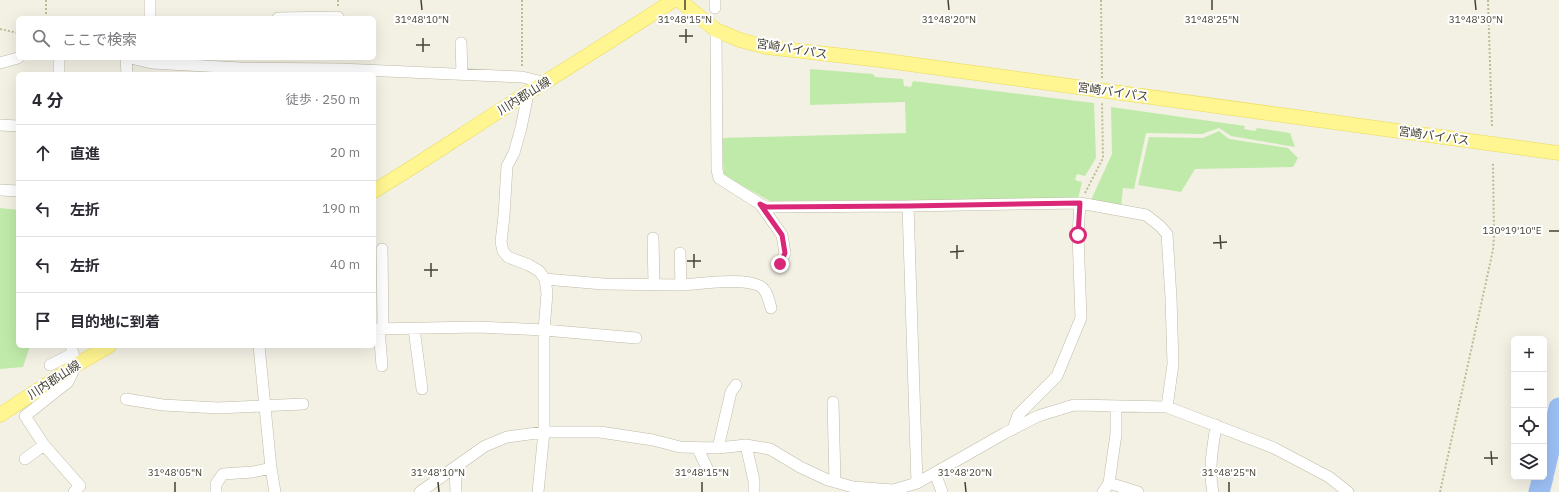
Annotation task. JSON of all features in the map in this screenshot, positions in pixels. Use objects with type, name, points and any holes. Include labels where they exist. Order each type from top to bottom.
[{"type":"main road","name":"川内郡山線","points":[[376,190],[547,83],[674,0]]},
{"type":"main road","name":"宮崎バイパス","points":[[678,0],[716,30],[740,40],[766,47],[888,62],[1559,153]]},
{"type":"main road","name":"川内郡山線","points":[[0,415],[73,355],[101,348]]},
{"type":"street","points":[[150,0],[150,16]]},
{"type":"street","points":[[716,30],[717,170],[719,178],[766,207],[1080,203],[1146,215],[1160,226],[1167,234],[1171,298],[1173,364],[1167,407]]},
{"type":"street","points":[[461,43],[462,74]]},
{"type":"street","points":[[0,63],[16,59]]},
{"type":"street","points":[[59,60],[59,72]]},
{"type":"street","points":[[126,60],[127,72]]},
{"type":"street","points":[[152,60],[240,71],[275,63],[327,72]]},
{"type":"street","points":[[376,73],[462,74],[522,77],[547,83]]},
{"type":"street","points":[[528,94],[514,153],[508,166],[501,242],[508,257],[534,268],[539,271],[545,279],[547,293],[544,330],[544,432],[538,492]]},
{"type":"street","points":[[0,125],[16,126]]},
{"type":"street","points":[[0,190],[16,191]]},
{"type":"street","points":[[1013,429],[1018,415],[1057,376],[1081,318],[1078,235],[1080,203]]},
{"type":"street","points":[[760,204],[782,235],[785,253],[780,264]]},
{"type":"street","points":[[908,206],[917,483]]},
{"type":"street","points":[[653,238],[654,284]]},
{"type":"street","points":[[382,249],[379,329],[382,366]]},
{"type":"street","points":[[680,253],[681,285]]},
{"type":"street","points":[[545,279],[603,284],[681,285],[733,281],[747,282],[760,286],[767,295],[771,308]]},
{"type":"street","points":[[379,329],[478,327],[544,330],[636,338]]},
{"type":"street","points":[[414,329],[422,389]]},
{"type":"street","points":[[259,348],[264,406],[275,492]]},
{"type":"street","points":[[50,365],[73,355]]},
{"type":"street","points":[[73,355],[68,382],[25,416],[44,445],[80,486],[74,492]]},
{"type":"street","points":[[718,448],[731,392],[736,385]]},
{"type":"street","points":[[126,399],[163,405],[218,408],[303,404]]},
{"type":"street","points":[[833,402],[835,482]]},
{"type":"street","points":[[420,492],[485,446],[507,437],[544,432],[600,432],[653,440],[680,447],[718,448],[746,445],[770,449],[800,467],[835,482],[853,487],[893,490],[917,483],[1038,416],[1074,405],[1167,407],[1274,448],[1329,477],[1348,492]]},
{"type":"street","points":[[1103,492],[1110,483],[1116,434],[1116,406]]},
{"type":"street","points":[[1210,491],[1211,465],[1216,425]]},
{"type":"street","points":[[25,459],[44,445]]},
{"type":"street","points":[[746,445],[754,481],[754,492]]},
{"type":"street","points":[[697,447],[707,468]]},
{"type":"street","points":[[216,492],[216,484],[223,474],[253,472],[271,468]]},
{"type":"street","points":[[455,468],[456,492]]},
{"type":"street","points":[[935,473],[942,492]]},
{"type":"street","points":[[1110,483],[1138,492]]},
{"type":"path","points":[[46,0],[46,16]]},
{"type":"path","points":[[522,0],[522,77]]},
{"type":"path","points":[[1488,0],[1492,127]]},
{"type":"path","points":[[0,29],[16,33]]},
{"type":"path","points":[[1440,492],[1493,250],[1493,163]]},
{"type":"green space","points":[[810,69],[873,74],[875,77],[903,79],[904,86],[911,87],[913,81],[1094,103],[1096,158],[1085,176],[1077,174],[1075,180],[1082,182],[1078,199],[770,201],[724,176],[721,138],[906,133],[905,102],[810,105]]},
{"type":"green space","points":[[1111,107],[1245,126],[1244,129],[1255,131],[1257,128],[1290,133],[1295,147],[1231,136],[1219,128],[1202,134],[1146,133],[1134,189],[1123,188],[1121,207],[1091,200],[1112,154]]},
{"type":"green space","points":[[1219,131],[1229,139],[1288,148],[1298,158],[1293,167],[1195,169],[1181,192],[1138,185],[1149,137],[1203,138]]},
{"type":"green space","points":[[0,208],[16,210],[16,348],[29,348],[23,367],[0,369]]},
{"type":"waterway","points":[[1547,459],[1559,408]]},
{"type":"waterway","points":[[1539,492],[1542,480]]},
{"type":"route","points":[[780,264],[785,253],[782,235],[760,204],[766,207],[1080,203],[1078,235]]}]
